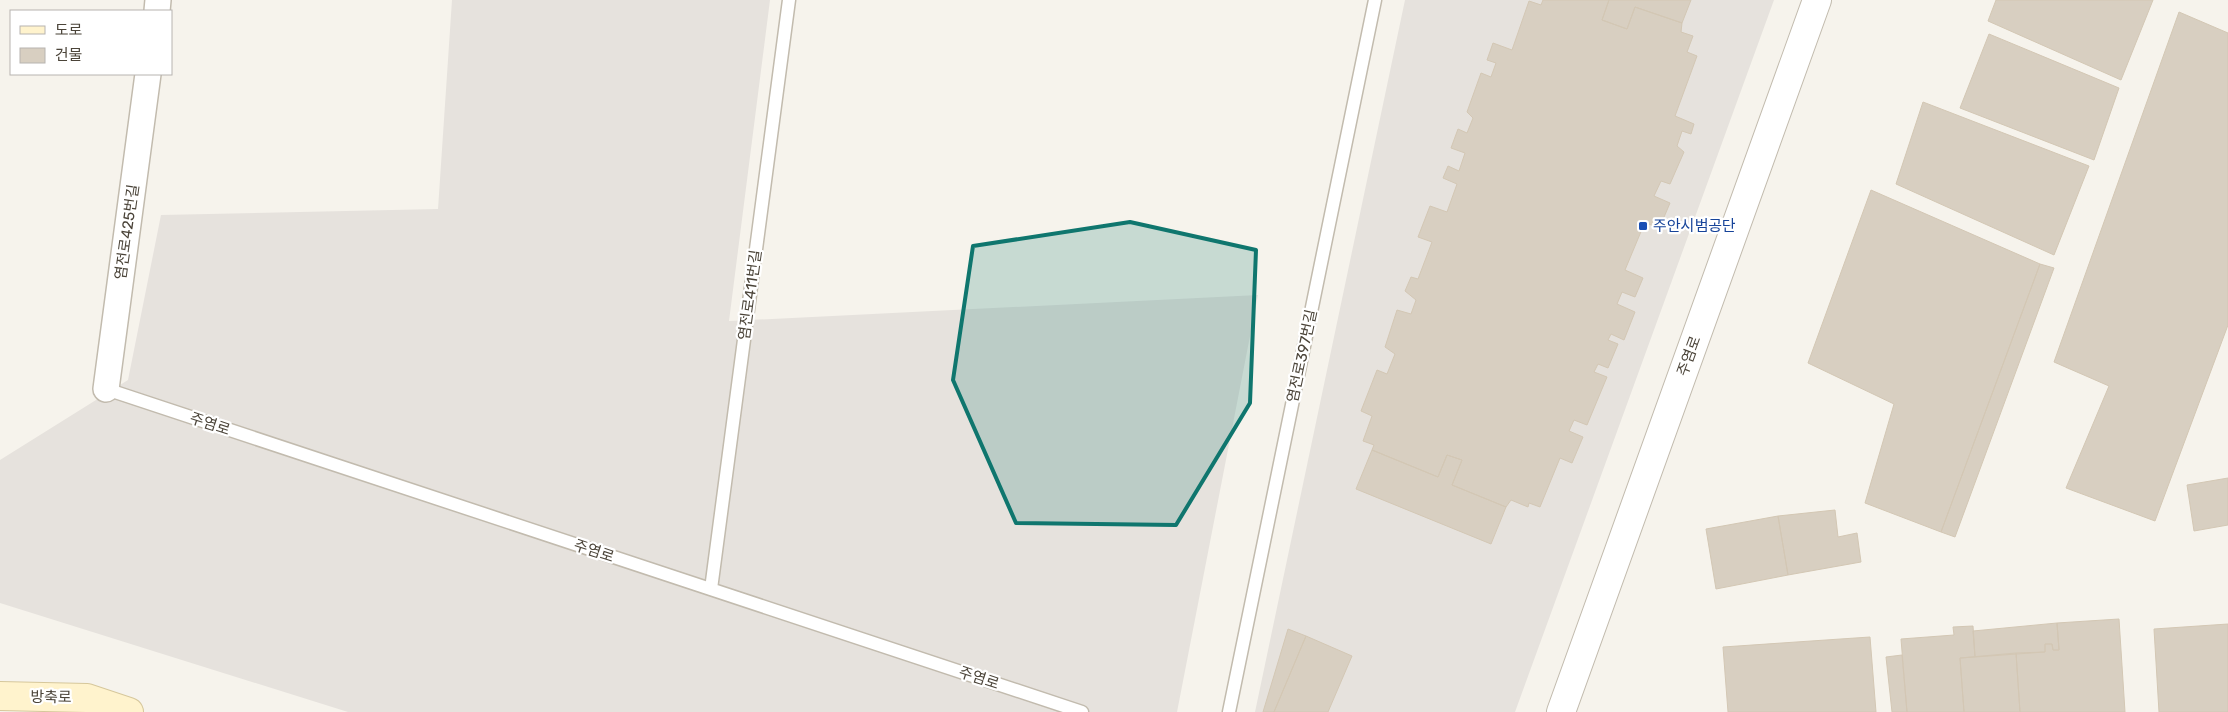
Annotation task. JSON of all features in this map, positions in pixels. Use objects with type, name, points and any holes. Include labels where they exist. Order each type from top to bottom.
[{"type":"main road","name":"방축로","points":[[0,696],[87,698],[129,712]]},
{"type":"street","name":"주염로","points":[[1561,712],[1817,0]]},
{"type":"street","name":"염전로425번길","points":[[106,389],[148,75]]},
{"type":"lane","name":"염전로411번길","points":[[710,589],[789,0]]},
{"type":"lane","name":"염전로397번길","points":[[1229,712],[1375,0]]},
{"type":"lane","name":"주염로","points":[[106,389],[1082,712]]},
{"type":"highlighted area","points":[[1130,222],[1256,250],[1250,403],[1176,525],[1016,523],[953,380],[973,246]]},
{"type":"shaded area","points":[[452,0],[770,0],[729,321],[1258,295],[1177,712],[348,712],[0,603],[0,460],[128,380],[161,215],[438,209]]},
{"type":"shaded area","points":[[1405,0],[1774,0],[1515,712],[1255,712]]},
{"type":"building","points":[[1543,0],[1609,0],[1602,20],[1627,29],[1635,7],[1682,23],[1681,32],[1693,36],[1687,52],[1697,56],[1675,116],[1694,124],[1691,134],[1682,131],[1677,146],[1684,152],[1670,184],[1661,181],[1654,196],[1670,203],[1659,229],[1645,222],[1625,270],[1643,278],[1635,297],[1622,292],[1617,304],[1635,312],[1624,340],[1611,334],[1608,340],[1618,344],[1608,368],[1598,364],[1594,372],[1607,377],[1587,425],[1574,420],[1569,431],[1583,437],[1572,463],[1560,458],[1540,507],[1529,503],[1528,507],[1511,500],[1506,507],[1452,485],[1462,460],[1447,455],[1438,477],[1372,450],[1374,445],[1363,441],[1372,416],[1361,411],[1377,370],[1387,374],[1395,354],[1385,347],[1397,310],[1411,314],[1416,300],[1405,291],[1411,277],[1418,279],[1432,242],[1418,237],[1430,206],[1447,212],[1457,184],[1443,178],[1448,166],[1459,171],[1465,153],[1451,148],[1458,129],[1467,133],[1473,118],[1467,112],[1481,73],[1491,77],[1496,63],[1487,60],[1493,43],[1512,50],[1529,1],[1541,5]]},
{"type":"building","points":[[1609,0],[1691,0],[1682,23],[1635,7],[1627,29],[1602,20]]},
{"type":"building","points":[[1996,0],[2153,0],[2121,80],[1988,21]]},
{"type":"building","points":[[2179,12],[2228,33],[2228,325],[2155,521],[2066,488],[2109,386],[2054,362]]},
{"type":"building","points":[[1989,34],[2119,88],[2094,160],[1960,108]]},
{"type":"building","points":[[1923,102],[2089,166],[2054,255],[1896,184]]},
{"type":"building","points":[[1871,190],[2040,264],[1941,532],[1865,503],[1894,404],[1808,363]]},
{"type":"building","points":[[2040,264],[2054,268],[1955,537],[1941,532]]},
{"type":"building","points":[[1372,450],[1438,477],[1447,455],[1462,460],[1452,485],[1506,507],[1491,544],[1356,489]]},
{"type":"building","points":[[2228,478],[2228,525],[2194,531],[2187,485]]},
{"type":"building","points":[[1835,510],[1838,537],[1857,533],[1861,562],[1788,575],[1778,516]]},
{"type":"building","points":[[1778,516],[1788,575],[1716,589],[1706,529]]},
{"type":"building","points":[[2119,619],[2125,712],[2020,712],[2016,653],[2045,652],[2045,644],[2052,644],[2053,650],[2059,650],[2057,623]]},
{"type":"building","points":[[2057,623],[2059,650],[2053,650],[2052,644],[2045,644],[2045,652],[1975,657],[1973,631]]},
{"type":"building","points":[[2228,624],[2228,712],[2159,712],[2154,629]]},
{"type":"building","points":[[1973,626],[1975,657],[1960,658],[1964,712],[1907,712],[1901,639],[1954,635],[1953,627]]},
{"type":"building","points":[[1288,629],[1306,636],[1274,712],[1263,712]]},
{"type":"building","points":[[1306,636],[1352,656],[1328,712],[1274,712]]},
{"type":"building","points":[[1870,637],[1876,712],[1728,712],[1723,647]]},
{"type":"building","points":[[2016,653],[2020,712],[1964,712],[1960,658]]},
{"type":"building","points":[[1902,655],[1907,712],[1892,712],[1886,657]]},
{"type":"place","name":"주안시범공단","points":[[1643,226]]}]
